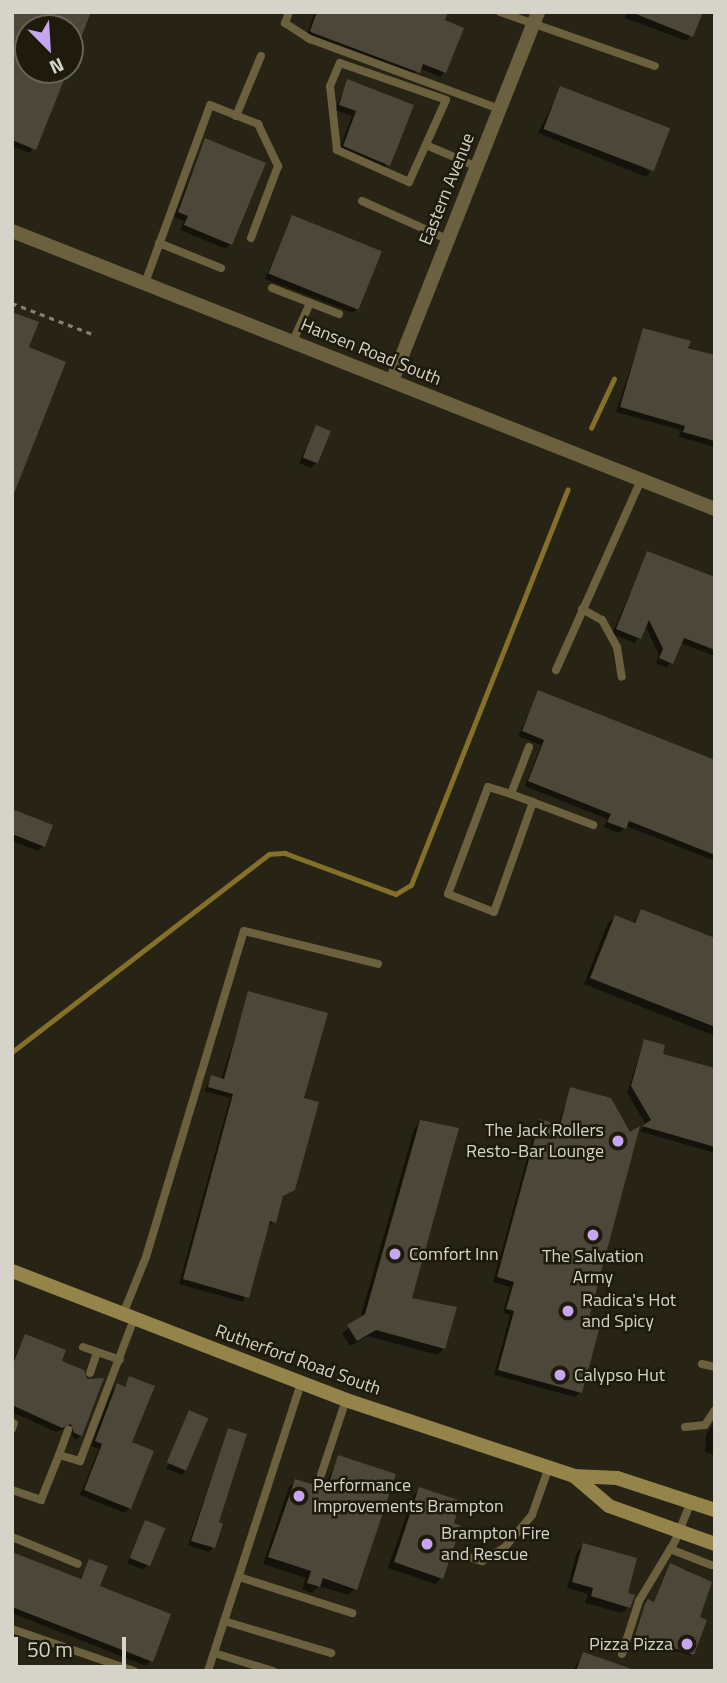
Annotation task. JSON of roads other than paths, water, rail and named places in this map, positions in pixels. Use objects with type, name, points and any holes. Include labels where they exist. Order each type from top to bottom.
[{"type":"street","name":"Eastern Avenue","points":[[392,381],[475,166],[536,18]]},
{"type":"street","name":"Hansen Road South","points":[[12,231],[715,509]]},
{"type":"street","name":"Rutherford Road South","points":[[12,1271],[346,1400],[549,1466],[574,1476],[609,1506],[715,1544]]},
{"type":"street","name":"Rutherford Road South","points":[[574,1476],[617,1478],[715,1510]]},
{"type":"lane","points":[[289,12],[285,23],[310,39],[499,109]]},
{"type":"lane","points":[[500,12],[536,18],[655,66]]},
{"type":"lane","points":[[236,116],[261,56]]},
{"type":"lane","points":[[340,63],[446,100],[426,145],[409,182],[341,155],[330,86],[340,63]]},
{"type":"lane","points":[[145,283],[210,106],[258,124],[278,166],[251,238]]},
{"type":"lane","points":[[426,145],[475,166]]},
{"type":"lane","points":[[362,201],[447,239]]},
{"type":"lane","points":[[159,243],[221,268]]},
{"type":"lane","points":[[272,288],[339,314]]},
{"type":"lane","points":[[293,341],[310,303]]},
{"type":"lane","points":[[556,670],[641,480]]},
{"type":"lane","points":[[582,609],[602,620],[617,647],[622,677]]},
{"type":"lane","points":[[511,794],[529,747]]},
{"type":"lane","points":[[533,802],[494,912],[448,894],[488,788],[511,794],[533,802],[593,825]]},
{"type":"lane","points":[[59,1455],[79,1461],[120,1360],[128,1316],[244,931],[378,964]]},
{"type":"lane","points":[[83,1348],[120,1360]]},
{"type":"lane","points":[[90,1373],[97,1353]]},
{"type":"lane","points":[[702,1364],[715,1367]]},
{"type":"lane","points":[[208,1671],[301,1383]]},
{"type":"lane","points":[[321,1475],[346,1400]]},
{"type":"lane","points":[[685,1427],[705,1425],[715,1410]]},
{"type":"lane","points":[[12,1490],[41,1500],[68,1430]]},
{"type":"lane","points":[[461,1555],[482,1562],[505,1547],[531,1515],[549,1466]]},
{"type":"lane","points":[[622,1654],[639,1601],[670,1549],[691,1502]]},
{"type":"lane","points":[[12,1537],[78,1564]]},
{"type":"lane","points":[[670,1549],[711,1565]]},
{"type":"lane","points":[[239,1577],[352,1614]]},
{"type":"lane","points":[[224,1621],[331,1653]]},
{"type":"lane","points":[[12,1629],[134,1671]]},
{"type":"lane","points":[[214,1653],[272,1671]]},
{"type":"waterway","points":[[591,428],[614,379]]},
{"type":"waterway","points":[[12,1052],[269,854],[285,853],[396,894],[411,885],[567,490]]},
{"type":"place","name":"The Jack Rollers Resto-Bar Lounge","points":[[618,1141]]},
{"type":"place","name":"The Salvation Army","points":[[593,1235]]},
{"type":"place","name":"Comfort Inn","points":[[395,1254]]},
{"type":"place","name":"Radica's Hot and Spicy","points":[[568,1311]]},
{"type":"place","name":"Calypso Hut","points":[[560,1375]]},
{"type":"place","name":"Performance Improvements Brampton","points":[[299,1496]]},
{"type":"place","name":"Brampton Fire and Rescue","points":[[427,1544]]},
{"type":"place","name":"Pizza Pizza","points":[[687,1644]]}]
